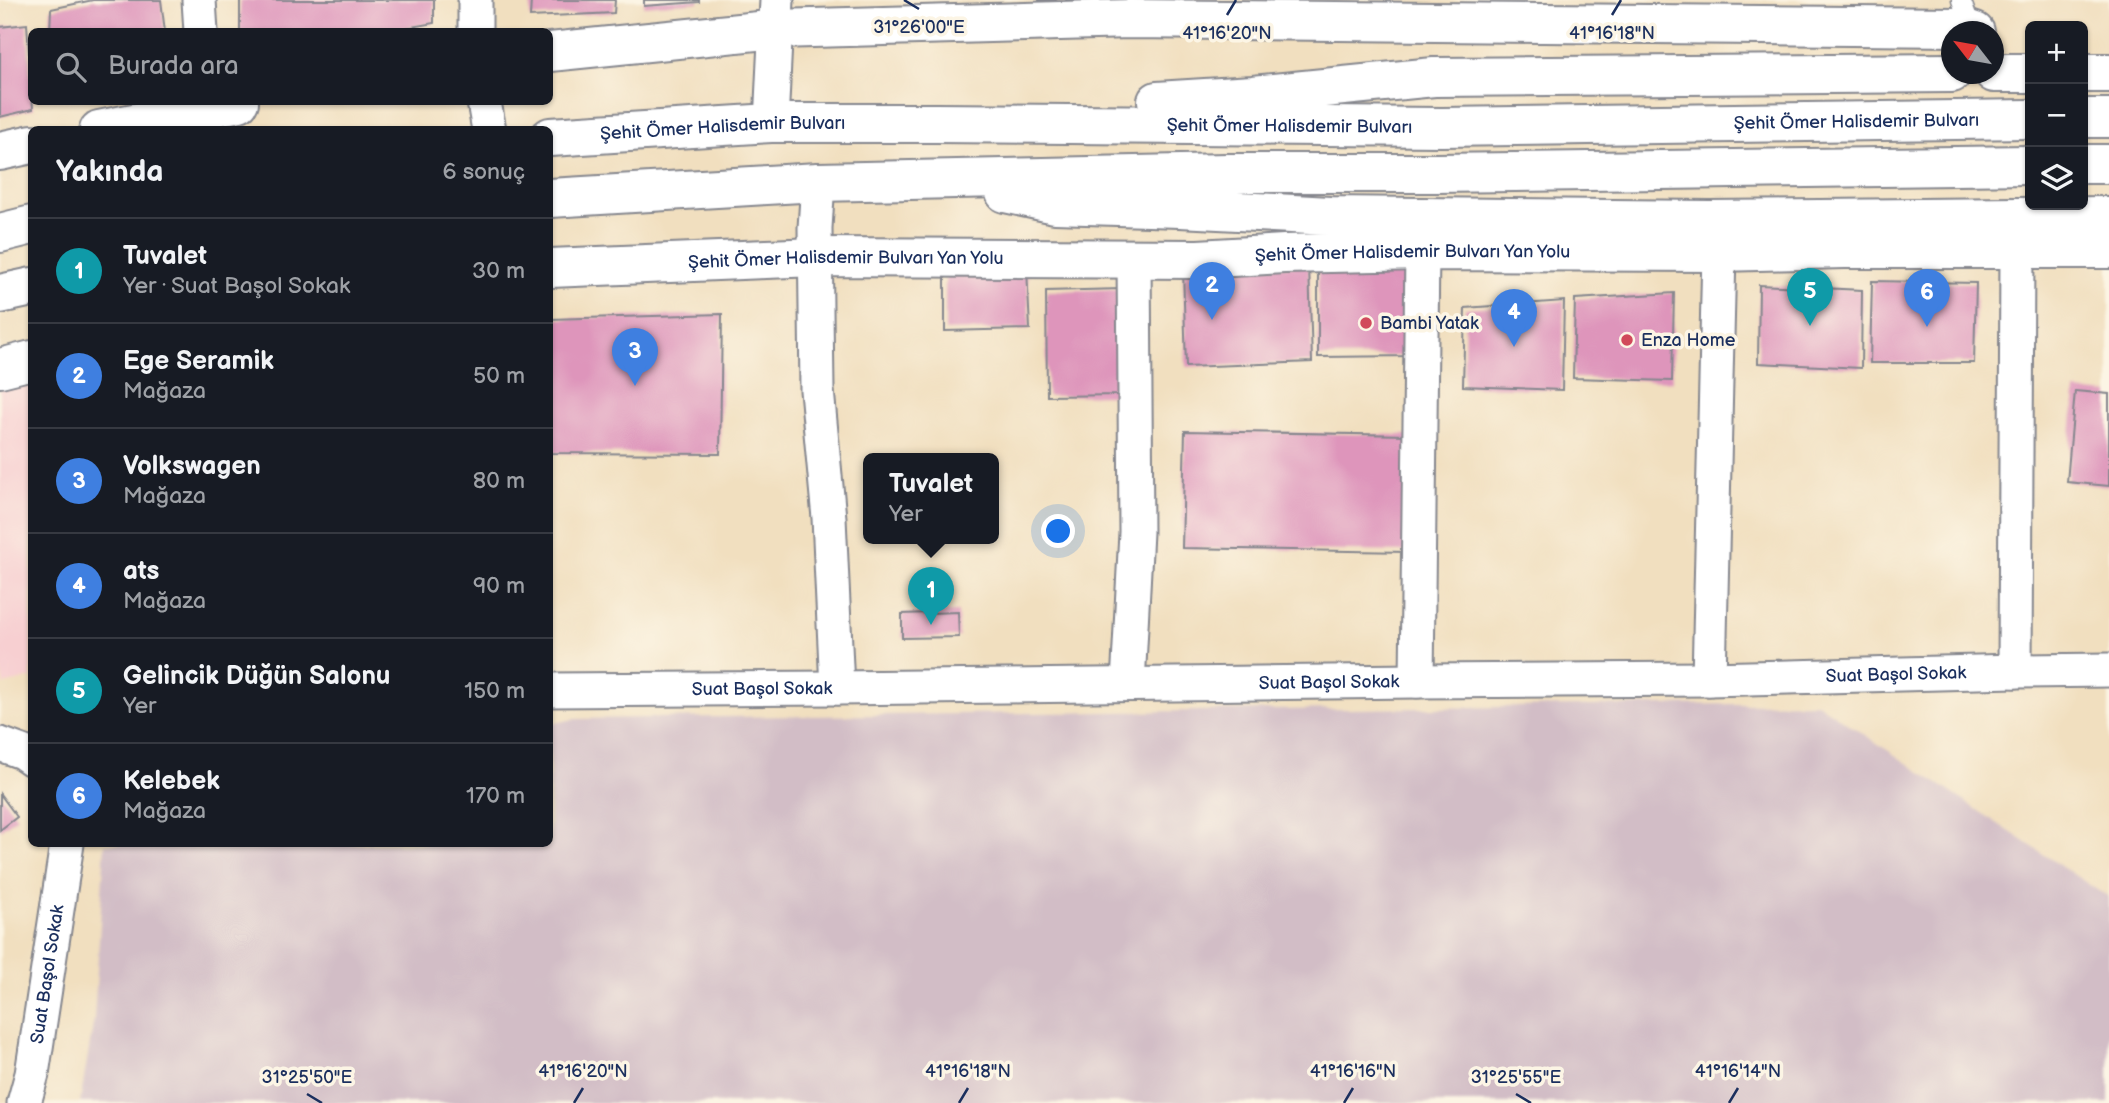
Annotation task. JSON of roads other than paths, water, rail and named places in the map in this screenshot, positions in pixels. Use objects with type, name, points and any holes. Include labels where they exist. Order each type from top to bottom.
[{"type":"main road","points":[[553,51],[777,14],[1130,10],[1707,12],[1941,26]]},
{"type":"main road","points":[[935,122],[1045,101],[1162,101],[1434,77],[1941,73]]},
{"type":"main road","points":[[2088,73],[2109,73]]},
{"type":"main road","points":[[122,126],[213,110]]},
{"type":"main road","points":[[2088,118],[2109,118]]},
{"type":"main road","name":"Şehit Ömer Halisdemir Bulvarı","points":[[553,137],[771,123],[1442,127],[2025,119]]},
{"type":"main road","points":[[0,151],[28,145]]},
{"type":"main road","points":[[2088,164],[2109,164]]},
{"type":"main road","points":[[553,198],[942,179],[1227,173],[2025,165]]},
{"type":"main road","points":[[942,179],[1055,204],[1330,216],[1709,220],[2109,216]]},
{"type":"main road","points":[[0,233],[28,226]]},
{"type":"main road","name":"Şehit Ömer Halisdemir Bulvarı Yan Yolu","points":[[553,268],[816,257],[1198,258],[1422,251],[2109,249]]},
{"type":"main road","points":[[0,294],[28,288]]},
{"type":"main road","points":[[0,368],[28,361]]},
{"type":"street","points":[[200,0],[201,28]]},
{"type":"street","points":[[475,0],[475,28]]},
{"type":"street","points":[[771,123],[777,14]]},
{"type":"street","points":[[485,105],[488,126]]},
{"type":"street","points":[[818,183],[817,390],[829,519],[837,688]]},
{"type":"street","points":[[2015,671],[2017,248]]},
{"type":"street","points":[[1417,681],[1422,251]]},
{"type":"street","points":[[1709,680],[1719,252]]},
{"type":"street","points":[[1128,684],[1136,532],[1134,258]]},
{"type":"street","name":"Suat Başol Sokak","points":[[553,690],[1709,680],[2109,670]]},
{"type":"street","points":[[0,744],[28,756]]},
{"type":"street","name":"Suat Başol Sokak","points":[[28,1089],[67,847]]},
{"type":"street","points":[[0,1082],[28,1089]]},
{"type":"place","name":"Ege Seramik","points":[[1212,320]]},
{"type":"place","name":"Bambi Yatak","points":[[1366,323]]},
{"type":"place","name":"Gelincik Düğün Salonu","points":[[1810,326]]},
{"type":"place","name":"Kelebek","points":[[1927,327]]},
{"type":"place","name":"Enza Home","points":[[1627,340]]},
{"type":"place","name":"ats","points":[[1514,347]]},
{"type":"place","name":"Volkswagen","points":[[635,386]]},
{"type":"place","name":"Tuvalet","points":[[931,625]]}]
